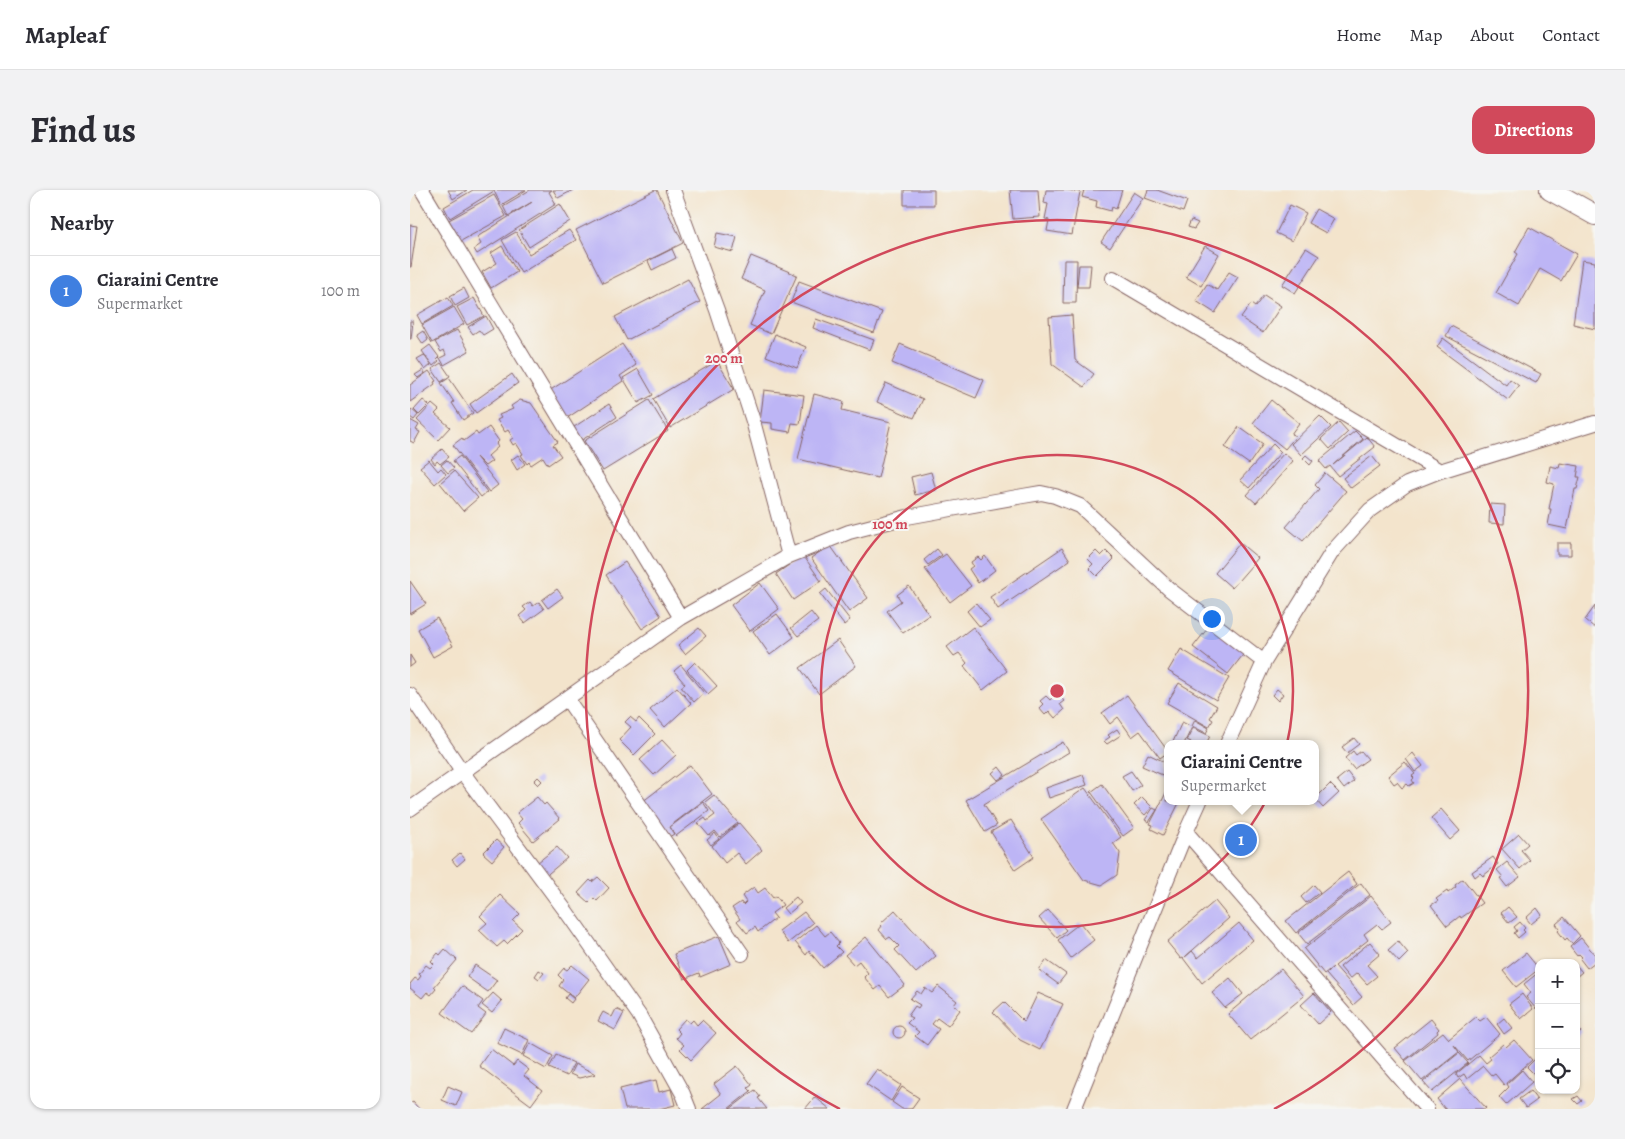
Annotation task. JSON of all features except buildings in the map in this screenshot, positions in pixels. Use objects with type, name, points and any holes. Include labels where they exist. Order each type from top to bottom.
[{"type":"main road","points":[[1550,190],[1595,215]]},
{"type":"street","points":[[422,190],[681,618]]},
{"type":"street","points":[[673,190],[717,310],[753,421],[789,556]]},
{"type":"street","points":[[1113,278],[1440,471]]},
{"type":"street","points":[[1229,740],[1264,662],[1332,552],[1370,510],[1407,484],[1440,471],[1595,423]]},
{"type":"street","points":[[410,809],[681,618],[789,556],[849,532],[907,517],[1023,496],[1041,494],[1055,496],[1080,506],[1169,589],[1264,662]]},
{"type":"street","points":[[410,695],[463,773],[568,914],[638,1014],[683,1094],[689,1109]]},
{"type":"street","points":[[567,699],[742,954]]},
{"type":"street","points":[[1074,1109],[1198,805]]},
{"type":"street","points":[[1186,832],[1427,1109]]},
{"type":"place","name":"Ciaraini Centre","points":[[1241,840]]}]
